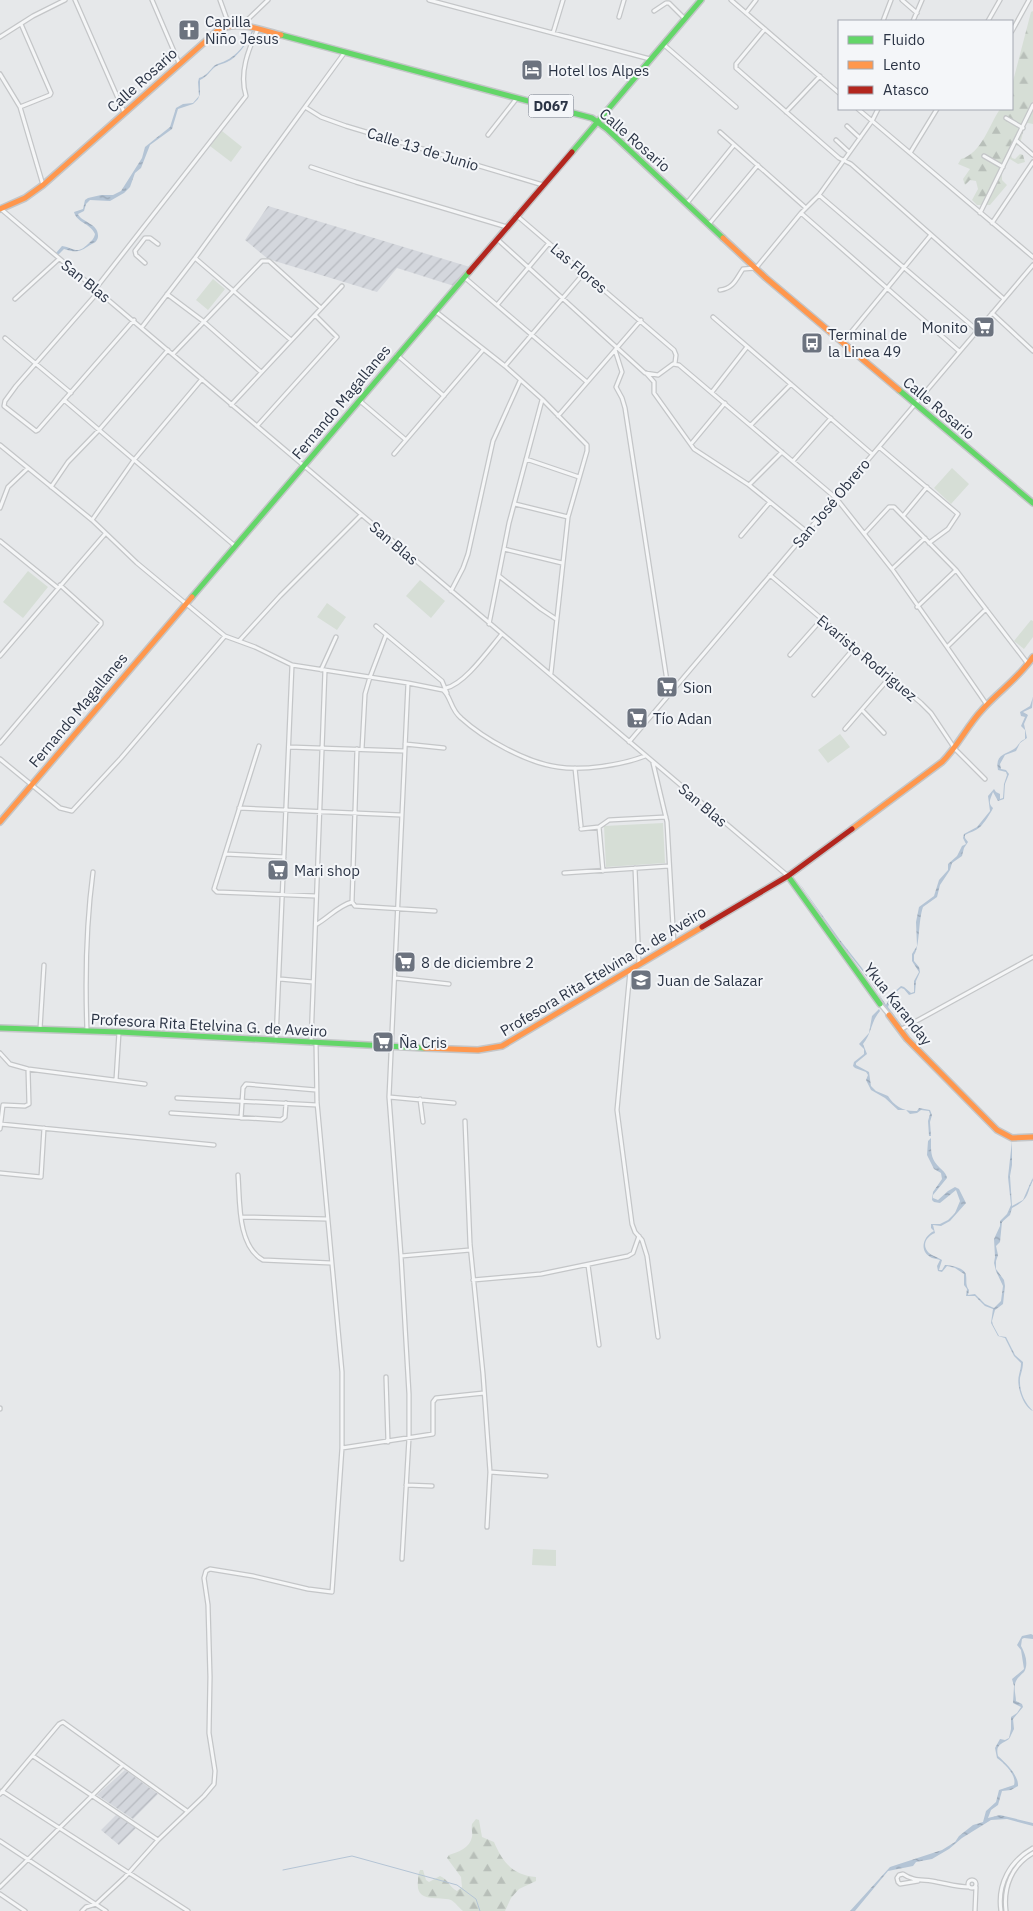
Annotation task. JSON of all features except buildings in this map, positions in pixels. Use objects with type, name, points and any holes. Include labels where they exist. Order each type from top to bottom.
[{"type":"street","points":[[0,37],[65,0]]},
{"type":"street","points":[[75,0],[124,112]]},
{"type":"street","points":[[152,0],[179,63]]},
{"type":"street","points":[[220,0],[229,25]]},
{"type":"street","points":[[242,25],[268,0]]},
{"type":"street","points":[[429,0],[650,59]]},
{"type":"street","points":[[553,33],[563,0]]},
{"type":"street","points":[[618,17],[624,0]]},
{"type":"street","name":"Fernando Magallanes","points":[[0,822],[701,0]]},
{"type":"street","points":[[731,0],[838,92]]},
{"type":"street","points":[[746,13],[756,0]]},
{"type":"street","points":[[883,20],[891,0]]},
{"type":"street","points":[[902,0],[916,13]]},
{"type":"street","points":[[913,20],[922,0]]},
{"type":"street","points":[[989,20],[1000,0]]},
{"type":"street","points":[[1013,29],[1028,0]]},
{"type":"street","points":[[654,11],[669,3],[685,19]]},
{"type":"street","points":[[20,107],[51,93],[21,24]]},
{"type":"street","name":"Calle Rosario","points":[[1,209],[25,198],[43,184],[217,30],[229,25],[242,25],[258,29],[581,114],[598,121],[756,268],[842,343],[1033,503]]},
{"type":"street","points":[[134,320],[36,431],[4,406],[10,393],[98,290],[134,239],[246,96],[243,87],[245,62],[258,29]]},
{"type":"street","points":[[765,29],[736,64],[736,67],[786,112],[851,164],[930,236],[1004,299]]},
{"type":"street","points":[[663,44],[736,107]]},
{"type":"street","points":[[142,327],[195,258],[345,52]]},
{"type":"street","points":[[0,74],[20,107],[43,184]]},
{"type":"street","points":[[786,112],[820,76]]},
{"type":"street","points":[[488,135],[518,97]]},
{"type":"street","points":[[980,213],[1033,105]]},
{"type":"street","name":"Calle 13 de Junio","points":[[305,107],[320,117],[346,126],[543,186]]},
{"type":"street","points":[[859,110],[1033,258]]},
{"type":"street","points":[[720,290],[736,281],[743,269],[756,268],[801,213],[820,195],[872,121],[878,110]]},
{"type":"street","points":[[910,153],[936,110]]},
{"type":"street","points":[[1006,118],[1023,128]]},
{"type":"street","points":[[847,126],[860,138]]},
{"type":"street","points":[[720,132],[806,208]]},
{"type":"street","points":[[836,140],[849,152]]},
{"type":"street","points":[[1017,141],[1033,155]]},
{"type":"street","points":[[687,203],[734,146]]},
{"type":"street","points":[[984,156],[1003,167]]},
{"type":"street","points":[[992,222],[1033,162]]},
{"type":"street","points":[[709,224],[758,165]]},
{"type":"street","points":[[311,167],[506,227]]},
{"type":"street","points":[[820,195],[977,330]]},
{"type":"street","name":"San Blas","points":[[1,209],[788,876]]},
{"type":"street","points":[[801,213],[960,352]]},
{"type":"street","name":"Las Flores","points":[[516,215],[674,350],[676,355],[675,363]]},
{"type":"street","points":[[842,343],[930,236]]},
{"type":"street","points":[[145,263],[135,253],[140,245],[147,238],[158,244]]},
{"type":"street","points":[[134,239],[140,245]]},
{"type":"street","points":[[496,239],[646,372],[654,383],[654,393],[694,448],[749,485],[807,532]]},
{"type":"street","points":[[497,305],[549,243]]},
{"type":"street","points":[[195,258],[291,340]]},
{"type":"street","points":[[16,299],[59,259]]},
{"type":"street","points":[[172,354],[258,264],[266,260],[321,308]]},
{"type":"street","name":"San José Obrero","points":[[629,742],[1033,265]]},
{"type":"street","points":[[504,366],[584,273]]},
{"type":"street","points":[[464,277],[587,382]]},
{"type":"street","points":[[231,405],[342,286]]},
{"type":"street","points":[[167,294],[203,321],[261,372]]},
{"type":"street","points":[[435,311],[542,399],[587,445],[588,451],[568,518],[550,674]]},
{"type":"street","points":[[992,313],[1033,351]]},
{"type":"street","points":[[257,426],[337,338],[314,315]]},
{"type":"street","points":[[713,317],[872,454]]},
{"type":"street","points":[[558,416],[641,320]]},
{"type":"street","points":[[5,338],[71,393]]},
{"type":"street","points":[[712,392],[747,347]]},
{"type":"street","points":[[617,348],[622,372],[616,387],[625,408],[670,695]]},
{"type":"street","points":[[51,487],[68,462],[99,430],[168,350]]},
{"type":"street","points":[[394,454],[483,350]]},
{"type":"street","points":[[397,355],[444,396]]},
{"type":"street","points":[[646,372],[658,375],[675,363],[712,392],[836,498],[892,569],[987,705]]},
{"type":"street","points":[[92,520],[134,460],[202,380]]},
{"type":"street","points":[[451,591],[468,554],[493,441],[520,381]]},
{"type":"street","points":[[751,425],[791,384]]},
{"type":"street","points":[[489,624],[504,549],[542,399]]},
{"type":"street","points":[[64,400],[235,546]]},
{"type":"street","points":[[360,400],[406,440]]},
{"type":"street","points":[[691,444],[725,403]]},
{"type":"street","points":[[793,461],[831,418]]},
{"type":"street","points":[[0,445],[92,520],[105,534],[185,604],[225,636],[292,665],[408,682],[438,688],[447,693]]},
{"type":"street","points":[[879,447],[958,514],[948,529],[930,542]]},
{"type":"street","points":[[749,485],[782,452]]},
{"type":"street","points":[[526,459],[579,477]]},
{"type":"street","points":[[0,508],[8,487],[28,468]]},
{"type":"street","points":[[903,516],[927,487]]},
{"type":"street","points":[[741,536],[770,502]]},
{"type":"street","points":[[515,504],[568,518]]},
{"type":"street","points":[[865,533],[889,507],[894,507],[956,570],[1029,665]]},
{"type":"street","points":[[239,641],[280,596],[361,514]]},
{"type":"street","points":[[0,656],[105,534]]},
{"type":"street","points":[[892,569],[925,538]]},
{"type":"street","points":[[0,541],[59,586],[101,622],[0,743]]},
{"type":"street","points":[[504,549],[562,563]]},
{"type":"street","points":[[917,607],[956,570]]},
{"type":"street","name":"Evaristo Rodriguez","points":[[770,575],[931,713],[955,750],[985,779]]},
{"type":"street","points":[[499,576],[545,612],[556,618]]},
{"type":"street","points":[[947,647],[986,609]]},
{"type":"street","points":[[790,655],[821,620]]},
{"type":"street","points":[[376,626],[442,681],[455,713],[487,739],[556,767],[575,768],[630,761],[645,756]]},
{"type":"street","points":[[446,688],[452,686],[467,674],[502,634]]},
{"type":"street","points":[[386,635],[370,677],[366,694],[355,813],[352,902],[355,906],[435,910]]},
{"type":"street","points":[[0,759],[60,808],[72,811],[134,744],[225,636]]},
{"type":"street","points":[[82,1911],[86,1907],[90,1909],[130,1873],[158,1840],[211,1788],[215,1777],[209,1733],[210,1668],[204,1573],[210,1569],[253,1576],[308,1590],[332,1592],[342,1448],[342,1372],[326,1219],[313,1043],[316,896],[323,749],[323,670],[336,637]]},
{"type":"street","points":[[814,695],[855,647]]},
{"type":"street","name":"Profesora Rita Etelvina G. de Aveiro","points":[[0,1028],[87,1030],[391,1047],[484,1050],[502,1046],[788,876],[942,762],[955,750],[970,725],[987,705],[1029,665],[1033,658]]},
{"type":"street","points":[[276,1041],[292,665]]},
{"type":"street","points":[[845,730],[890,677]]},
{"type":"street","points":[[402,1559],[410,1394],[389,1097],[408,682]]},
{"type":"street","points":[[862,710],[884,732]]},
{"type":"street","points":[[405,744],[444,748]]},
{"type":"street","points":[[259,746],[214,889],[215,891],[316,896]]},
{"type":"street","points":[[289,747],[404,751]]},
{"type":"street","points":[[653,762],[666,817],[674,944]]},
{"type":"street","points":[[575,768],[581,827],[599,827],[609,820],[666,817]]},
{"type":"street","points":[[239,808],[401,814]]},
{"type":"street","points":[[599,827],[602,871]]},
{"type":"street","points":[[225,854],[284,857]]},
{"type":"street","points":[[564,874],[669,866]]},
{"type":"street","points":[[635,868],[640,965]]},
{"type":"street","points":[[87,1030],[88,923],[93,872]]},
{"type":"street","name":"Ykua Karanday","points":[[788,876],[907,1039],[997,1130],[1012,1138],[1033,1137]]},
{"type":"street","points":[[316,924],[342,906],[352,902]]},
{"type":"street","points":[[900,1030],[1033,957]]},
{"type":"street","points":[[40,1029],[44,965]]},
{"type":"street","points":[[630,970],[617,1110],[632,1224],[644,1244],[647,1256],[658,1336]]},
{"type":"street","points":[[395,978],[449,984]]},
{"type":"street","points":[[280,979],[314,982]]},
{"type":"street","points":[[116,1080],[119,1032]]},
{"type":"street","points":[[0,1053],[10,1064],[28,1069],[145,1084]]},
{"type":"street","points":[[0,1129],[3,1105],[25,1106],[29,1104],[28,1069]]},
{"type":"street","points":[[241,1118],[243,1088],[246,1084],[316,1090]]},
{"type":"street","points":[[389,1097],[454,1103]]},
{"type":"street","points":[[177,1098],[317,1105]]},
{"type":"street","points":[[420,1099],[423,1122]]},
{"type":"street","points":[[171,1113],[281,1120],[285,1117],[286,1103]]},
{"type":"street","points":[[465,1121],[473,1280],[490,1472],[487,1527]]},
{"type":"street","points":[[0,1124],[214,1145]]},
{"type":"street","points":[[0,1173],[41,1177],[44,1128]]},
{"type":"street","points":[[238,1175],[244,1234],[254,1251],[263,1260],[330,1263]]},
{"type":"street","points":[[242,1217],[326,1219]]},
{"type":"street","points":[[473,1280],[541,1274],[628,1256],[633,1253],[639,1236]]},
{"type":"street","points":[[401,1256],[471,1250]]},
{"type":"street","points":[[588,1265],[599,1345]]},
{"type":"street","points":[[386,1377],[388,1442]]},
{"type":"street","points":[[342,1448],[433,1434],[434,1402],[436,1398],[484,1393]]},
{"type":"street","points":[[490,1472],[546,1476]]},
{"type":"street","points":[[406,1485],[432,1486]]},
{"type":"street","points":[[187,1811],[63,1722],[59,1724],[1,1792],[188,1911]]},
{"type":"street","points":[[32,1756],[158,1840]]},
{"type":"street","points":[[0,1887],[123,1765]]},
{"type":"street","points":[[0,1841],[106,1911]]},
{"type":"street","points":[[1001,1911],[1000,1895],[1007,1872],[1018,1858],[1033,1848]]},
{"type":"street","points":[[1006,1911],[1004,1901],[1010,1876],[1024,1858],[1033,1853]]},
{"type":"street","points":[[918,1881],[903,1874],[897,1878],[900,1884],[934,1881],[970,1888],[976,1887]]},
{"type":"street","points":[[962,1886],[974,1881],[976,1887],[975,1911]]},
{"type":"street","points":[[968,1882],[975,1897]]},
{"type":"street","points":[[0,1894],[26,1911]]},
{"type":"shaded area","points":[[268,206],[470,267],[454,286],[397,268],[377,292],[268,259],[245,240]]},
{"type":"shaded area","points":[[125,1770],[158,1794],[133,1819],[97,1795]]},
{"type":"shaded area","points":[[116,1815],[136,1828],[119,1845],[101,1830]]},
{"type":"green space","points":[[1033,11],[1033,124],[1025,124],[1020,144],[1018,146],[1012,143],[1009,149],[1012,158],[1015,159],[1020,154],[1023,155],[1025,162],[1018,164],[1007,159],[1002,169],[1002,180],[1007,185],[990,205],[977,205],[972,200],[978,189],[976,181],[970,180],[965,185],[963,179],[970,169],[958,164],[961,159],[968,156],[980,145],[999,110],[1013,110],[1013,81],[1031,12]]},
{"type":"green space","points":[[222,131],[242,147],[231,162],[210,146]]},
{"type":"green space","points":[[213,279],[225,289],[208,310],[196,300]]},
{"type":"green space","points":[[952,468],[969,484],[951,504],[934,488]]},
{"type":"green space","points":[[28,571],[48,587],[23,618],[3,602]]},
{"type":"green space","points":[[420,580],[445,601],[431,618],[406,596]]},
{"type":"green space","points":[[327,603],[346,617],[337,630],[317,617]]},
{"type":"green space","points":[[1031,620],[1033,621],[1033,637],[1024,649],[1014,641]]},
{"type":"green space","points":[[840,734],[850,747],[828,763],[818,750]]},
{"type":"green space","points":[[663,823],[665,863],[606,867],[604,826]]},
{"type":"green space","points":[[533,1549],[556,1550],[556,1566],[532,1565]]},
{"type":"green space","points":[[476,1819],[479,1820],[482,1837],[494,1842],[501,1856],[510,1867],[521,1874],[536,1877],[536,1881],[519,1889],[511,1898],[505,1911],[463,1911],[451,1900],[424,1896],[418,1888],[420,1870],[423,1870],[426,1880],[429,1882],[440,1876],[457,1891],[462,1887],[461,1877],[447,1858],[469,1844],[472,1835],[472,1824]]},
{"type":"water","points":[[252,31],[246,44],[235,57],[218,65],[200,80],[200,94],[198,99],[193,104],[178,109],[172,129],[150,145],[141,168],[135,173],[130,187],[110,201],[90,200],[86,204],[84,211],[78,214],[98,232],[96,241],[78,251],[64,249],[58,255],[56,253],[62,246],[78,250],[95,236],[93,230],[78,219],[74,212],[83,209],[85,200],[88,198],[113,195],[121,191],[142,158],[145,147],[170,127],[176,108],[183,104],[193,103],[199,96],[199,78],[215,65],[234,56]]},
{"type":"water","points":[[1033,697],[1032,708],[1023,712],[1028,715],[1024,724],[1027,738],[1020,743],[1016,751],[1005,755],[1000,764],[1001,769],[1006,770],[1009,774],[1005,784],[1004,799],[998,801],[993,792],[990,802],[993,808],[989,815],[983,824],[965,835],[968,842],[962,856],[952,863],[950,870],[940,885],[937,897],[923,907],[917,946],[916,922],[919,907],[934,896],[939,880],[948,870],[948,864],[957,856],[962,846],[966,844],[963,838],[964,834],[977,827],[990,811],[988,796],[994,789],[1000,794],[1000,799],[1003,798],[1004,784],[1007,775],[1006,772],[998,770],[998,761],[1001,756],[1017,747],[1021,741],[1025,739],[1025,730],[1021,726],[1025,717],[1021,716],[1020,712],[1030,706]]},
{"type":"water","points":[[795,877],[862,968],[871,982],[839,941]]},
{"type":"water","points":[[917,946],[914,961],[919,967],[920,972],[916,981],[915,993],[909,995],[901,988],[893,995],[888,1007],[902,1026],[885,1006],[878,993],[886,1005],[892,994],[901,986],[911,993],[914,992],[914,981],[919,972],[912,961],[912,954]]},
{"type":"water","points":[[879,1009],[880,1011],[868,1036],[863,1044],[867,1054],[856,1065],[869,1072],[871,1086],[876,1091],[888,1096],[900,1108],[912,1111],[917,1111],[919,1108],[930,1110],[932,1115],[930,1122],[931,1136],[929,1136],[929,1111],[921,1110],[910,1114],[906,1110],[898,1110],[885,1098],[871,1090],[866,1080],[868,1075],[866,1072],[853,1066],[854,1062],[864,1054],[864,1049],[859,1044],[869,1033],[872,1016]]},
{"type":"water","points":[[931,1138],[933,1158],[947,1178],[933,1195],[933,1198],[938,1200],[955,1187],[959,1189],[966,1203],[950,1221],[941,1226],[933,1225],[935,1233],[928,1238],[925,1247],[927,1251],[942,1260],[939,1270],[942,1270],[945,1265],[963,1270],[969,1290],[968,1295],[975,1294],[985,1304],[994,1308],[1001,1301],[1003,1286],[996,1271],[994,1263],[994,1239],[1000,1226],[1000,1221],[1007,1214],[1011,1205],[1008,1177],[1012,1141],[1010,1176],[1012,1206],[1023,1200],[1033,1177],[1025,1199],[1012,1208],[1010,1215],[1002,1222],[1000,1242],[996,1246],[998,1255],[996,1269],[1004,1280],[1005,1286],[1003,1304],[995,1310],[992,1321],[999,1336],[1006,1337],[1015,1355],[1023,1362],[1020,1388],[1025,1401],[1033,1411],[1026,1405],[1019,1390],[1018,1379],[1021,1363],[1014,1356],[1005,1338],[998,1336],[991,1323],[993,1309],[985,1306],[975,1296],[966,1296],[967,1289],[964,1285],[964,1274],[955,1268],[947,1266],[942,1272],[938,1271],[937,1266],[940,1260],[932,1258],[925,1252],[924,1244],[925,1241],[934,1231],[931,1228],[931,1224],[940,1224],[948,1220],[955,1213],[960,1201],[956,1190],[940,1203],[932,1200],[933,1192],[942,1179],[941,1173],[934,1169],[927,1155],[928,1141]]},
{"type":"water","points":[[1031,1634],[1033,1639],[1022,1639],[1021,1646],[1025,1655],[1026,1666],[1024,1672],[1016,1681],[1015,1686],[1016,1701],[1022,1704],[1023,1707],[1013,1719],[1014,1729],[1009,1739],[997,1749],[998,1756],[1014,1774],[1018,1786],[1011,1790],[1002,1791],[998,1805],[991,1810],[988,1818],[1000,1815],[1033,1823],[1033,1826],[1007,1819],[991,1820],[932,1859],[916,1862],[913,1866],[888,1871],[855,1911],[850,1911],[890,1867],[942,1850],[955,1842],[959,1836],[973,1825],[983,1822],[986,1811],[996,1802],[999,1790],[1014,1785],[1014,1777],[997,1758],[995,1748],[1000,1739],[1005,1740],[1009,1738],[1011,1717],[1021,1707],[1013,1703],[1014,1686],[1012,1679],[1024,1669],[1021,1650],[1017,1645],[1022,1636]]},
{"type":"waterway","points":[[1030,1186],[1033,1179]]},
{"type":"waterway","points":[[283,1870],[352,1856],[457,1885],[476,1899],[480,1911]]},
{"type":"traffic: fast","points":[[572,152],[701,0]]},
{"type":"traffic: fast","points":[[281,35],[592,118],[607,129],[723,238]]},
{"type":"traffic: fast","points":[[192,597],[469,272]]},
{"type":"traffic: fast","points":[[899,390],[1033,503]]},
{"type":"traffic: fast","points":[[788,876],[880,1004]]},
{"type":"traffic: fast","points":[[0,1028],[119,1032],[424,1048]]},
{"type":"traffic: slow","points":[[0,209],[25,198],[43,185],[217,31],[232,26],[241,26],[257,28],[281,35]]},
{"type":"traffic: slow","points":[[723,238],[766,278],[899,390]]},
{"type":"traffic: slow","points":[[0,822],[192,597]]},
{"type":"traffic: slow","points":[[852,829],[942,762],[988,703],[1022,671],[1033,657]]},
{"type":"traffic: slow","points":[[424,1048],[478,1050],[502,1046],[702,927]]},
{"type":"traffic: slow","points":[[889,1015],[907,1039],[997,1130],[1012,1138],[1033,1137]]},
{"type":"traffic: jam","points":[[469,272],[572,152]]},
{"type":"traffic: jam","points":[[702,927],[788,876],[852,829]]},
{"type":"place","name":"Capilla Niño Jesus","points":[[189,30]]},
{"type":"place","name":"Hotel los Alpes","points":[[532,70]]},
{"type":"place","name":"Monito","points":[[984,327]]},
{"type":"place","name":"Terminal de la Linea 49","points":[[812,343]]},
{"type":"place","name":"Sion","points":[[667,687]]},
{"type":"place","name":"Tío Adan","points":[[637,718]]},
{"type":"place","name":"Mari shop","points":[[278,870]]},
{"type":"place","name":"8 de diciembre 2","points":[[405,962]]},
{"type":"place","name":"Juan de Salazar","points":[[641,980]]},
{"type":"place","name":"Ña Cris","points":[[383,1042]]}]
